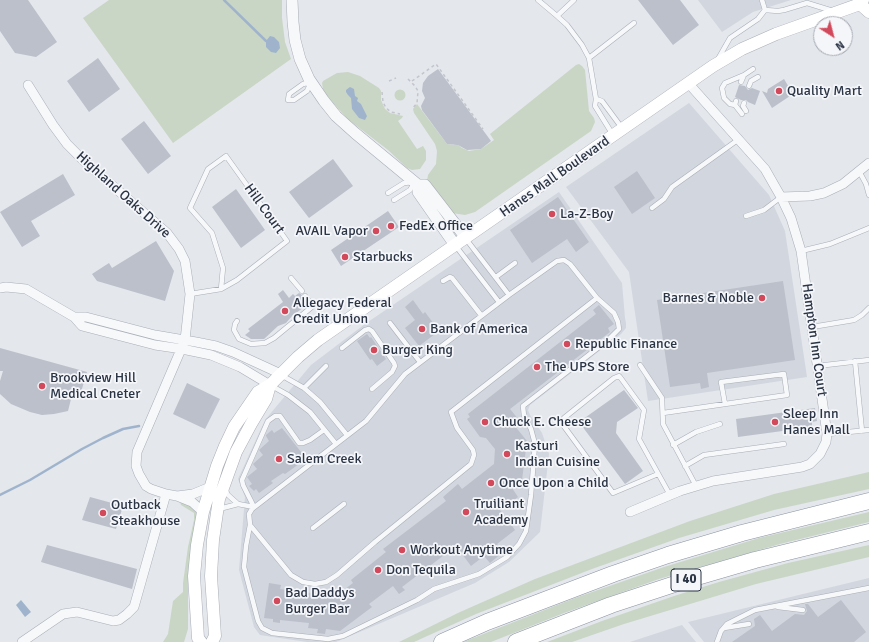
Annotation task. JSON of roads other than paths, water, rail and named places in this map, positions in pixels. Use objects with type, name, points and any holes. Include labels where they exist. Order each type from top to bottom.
[{"type":"highway","name":"I 40","points":[[442,642],[487,622],[613,574],[668,555],[742,533],[869,501]]},
{"type":"highway","name":"I 40","points":[[516,642],[611,605],[690,579],[756,560],[869,532]]},
{"type":"main road","name":"Hanes Mall Boulevard","points":[[201,642],[198,638],[194,576],[197,545],[203,512],[216,466],[234,427],[258,392],[270,385],[318,340],[713,66],[742,49],[776,34],[863,4]]},
{"type":"main road","name":"Hanes Mall Boulevard","points":[[212,642],[215,636],[211,576],[217,510],[223,486],[236,452],[250,424],[266,399],[270,385]]},
{"type":"street","points":[[292,0],[293,22],[300,59],[311,82],[324,101],[336,116],[416,183],[425,185],[466,238]]},
{"type":"street","name":"Hampton Inn Court","points":[[630,512],[696,486],[802,467],[810,464],[820,454],[826,442],[827,434],[818,366],[801,251],[796,231],[781,197],[764,169],[689,84]]},
{"type":"street","name":"Highland Oaks Drive","points":[[28,85],[53,125],[67,144],[83,160],[167,233],[179,249],[185,261],[190,294],[184,345],[137,452],[136,466],[138,474],[146,486],[192,502],[203,512]]},
{"type":"street","points":[[781,197],[810,196],[824,193],[843,184],[869,163]]},
{"type":"street","points":[[416,183],[418,192],[456,245]]},
{"type":"street","points":[[0,288],[26,289],[74,317],[86,316],[184,345],[240,367],[270,385]]},
{"type":"street","points":[[184,345],[196,342],[222,348],[280,374]]},
{"type":"street","name":"Highland Oaks Drive","points":[[177,496],[197,494],[210,487]]},
{"type":"street","points":[[22,642],[63,614],[77,612],[113,621],[119,620],[134,607],[166,494]]},
{"type":"lane","points":[[538,0],[567,25],[582,45],[589,58],[596,99],[595,106],[618,133]]},
{"type":"lane","points":[[557,16],[574,0]]},
{"type":"lane","points":[[762,0],[765,10]]},
{"type":"lane","points":[[765,10],[778,12],[807,3],[838,12]]},
{"type":"lane","points":[[713,66],[730,38],[758,19],[765,10]]},
{"type":"lane","points":[[589,58],[634,23]]},
{"type":"lane","points":[[742,114],[735,103],[730,104],[724,98],[722,88],[725,83],[744,75],[753,69]]},
{"type":"lane","points":[[741,82],[744,75]]},
{"type":"lane","points":[[749,86],[751,81],[758,77]]},
{"type":"lane","points":[[311,82],[307,91],[294,100],[288,100],[289,94],[303,84],[311,82]]},
{"type":"lane","points":[[596,99],[602,101],[618,133]]},
{"type":"lane","points":[[744,103],[743,106],[746,111]]},
{"type":"lane","points":[[652,208],[664,199],[672,187],[739,139]]},
{"type":"lane","name":"Hill Court","points":[[190,294],[221,289],[237,280],[288,241],[226,156],[208,169],[190,208],[212,233],[223,268],[221,289]]},
{"type":"lane","points":[[859,171],[866,184],[869,195]]},
{"type":"lane","points":[[388,193],[404,183],[416,183]]},
{"type":"lane","points":[[394,200],[410,190],[416,183]]},
{"type":"lane","points":[[746,216],[764,210],[781,197]]},
{"type":"lane","points":[[801,251],[830,244],[869,228]]},
{"type":"lane","points":[[466,238],[509,294]]},
{"type":"lane","points":[[456,245],[499,302]]},
{"type":"lane","points":[[564,260],[570,264],[597,298],[614,313],[619,329],[608,340],[523,406],[524,416],[531,430],[534,444],[531,495],[526,531],[519,544],[507,556],[479,574],[434,589],[417,600],[342,636],[328,639],[272,633],[262,628],[258,621],[244,567],[250,525],[249,514],[254,507],[370,417],[405,374],[499,302],[557,261],[564,260]]},
{"type":"lane","points":[[496,277],[515,263]]},
{"type":"lane","points":[[443,281],[450,277],[452,278],[481,315]]},
{"type":"lane","points":[[291,278],[302,291]]},
{"type":"lane","points":[[237,321],[234,330],[239,339],[251,344],[265,343],[274,338],[313,306],[305,296]]},
{"type":"lane","points":[[250,525],[291,575],[303,582],[315,584],[326,582],[337,575],[387,532],[471,464],[474,455],[473,450],[457,428],[451,412],[597,298]]},
{"type":"lane","points":[[812,327],[854,320],[869,308]]},
{"type":"lane","points":[[390,323],[420,362]]},
{"type":"lane","points":[[342,348],[365,330],[369,329],[376,338],[395,366],[392,372],[372,389]]},
{"type":"lane","points":[[818,366],[869,360]]},
{"type":"lane","points":[[855,361],[862,431]]},
{"type":"lane","points":[[640,364],[662,398],[663,424],[696,486]]},
{"type":"lane","points":[[304,388],[326,366]]},
{"type":"lane","points":[[280,374],[304,388],[320,402],[347,435]]},
{"type":"lane","points":[[663,413],[725,404],[787,395],[784,374],[721,382],[725,404]]},
{"type":"lane","points":[[658,474],[613,493],[563,425],[564,418],[614,378],[619,376],[644,410],[639,439],[670,495]]},
{"type":"lane","points":[[270,385],[288,395],[310,412],[336,444]]},
{"type":"lane","points":[[254,507],[242,480],[268,421],[276,416],[280,416],[299,443],[310,440],[324,430]]},
{"type":"lane","points":[[673,445],[696,432],[720,424]]},
{"type":"lane","points":[[827,434],[869,430]]},
{"type":"lane","points":[[685,466],[704,455],[784,444]]},
{"type":"lane","points":[[223,486],[228,495],[238,504]]},
{"type":"lane","points":[[217,510],[238,504],[254,507]]},
{"type":"lane","points":[[313,528],[344,504]]},
{"type":"lane","points":[[718,642],[721,631],[727,624],[755,610],[869,588]]},
{"type":"lane","points":[[772,607],[803,610]]},
{"type":"lane","points":[[724,628],[750,624]]},
{"type":"water","points":[[270,36],[274,37],[279,42],[280,48],[276,53],[271,52],[266,47],[266,41]]},
{"type":"water","points":[[350,87],[354,89],[355,96],[358,98],[357,101],[361,104],[367,116],[365,120],[359,118],[352,109],[351,98],[346,92],[346,90]]},
{"type":"water","points":[[21,600],[31,612],[25,617],[16,605]]},
{"type":"waterway","points":[[224,0],[266,41]]},
{"type":"waterway","points":[[0,495],[30,480],[103,438],[123,429],[139,426]]},
{"type":"place","name":"Quality Mart","points":[[779,91]]},
{"type":"place","name":"La-Z-Boy","points":[[552,214]]},
{"type":"place","name":"FedEx Office","points":[[391,226]]},
{"type":"place","name":"AVAIL Vapor","points":[[376,231]]},
{"type":"place","name":"Starbucks","points":[[345,257]]},
{"type":"place","name":"Barnes & Noble","points":[[762,298]]},
{"type":"place","name":"Allegacy Federal Credit Union","points":[[285,311]]},
{"type":"place","name":"Bank of America","points":[[422,329]]},
{"type":"place","name":"Republic Finance","points":[[567,344]]},
{"type":"place","name":"Burger King","points":[[374,350]]},
{"type":"place","name":"The UPS Store","points":[[537,367]]},
{"type":"place","name":"Brookview Hill Medical Cneter","points":[[42,386]]},
{"type":"place","name":"Chuck E. Cheese","points":[[485,422]]},
{"type":"place","name":"Sleep Inn Hanes Mall","points":[[775,422]]},
{"type":"place","name":"Kasturi Indian Cuisine","points":[[507,454]]},
{"type":"place","name":"Salem Creek","points":[[279,459]]},
{"type":"place","name":"Once Upon a Child","points":[[491,483]]},
{"type":"place","name":"Truiliant Academy","points":[[466,512]]},
{"type":"place","name":"Outback Steakhouse","points":[[103,513]]},
{"type":"place","name":"Workout Anytime","points":[[402,550]]},
{"type":"place","name":"Don Tequila","points":[[378,570]]},
{"type":"place","name":"Bad Daddys Burger Bar","points":[[277,601]]}]
